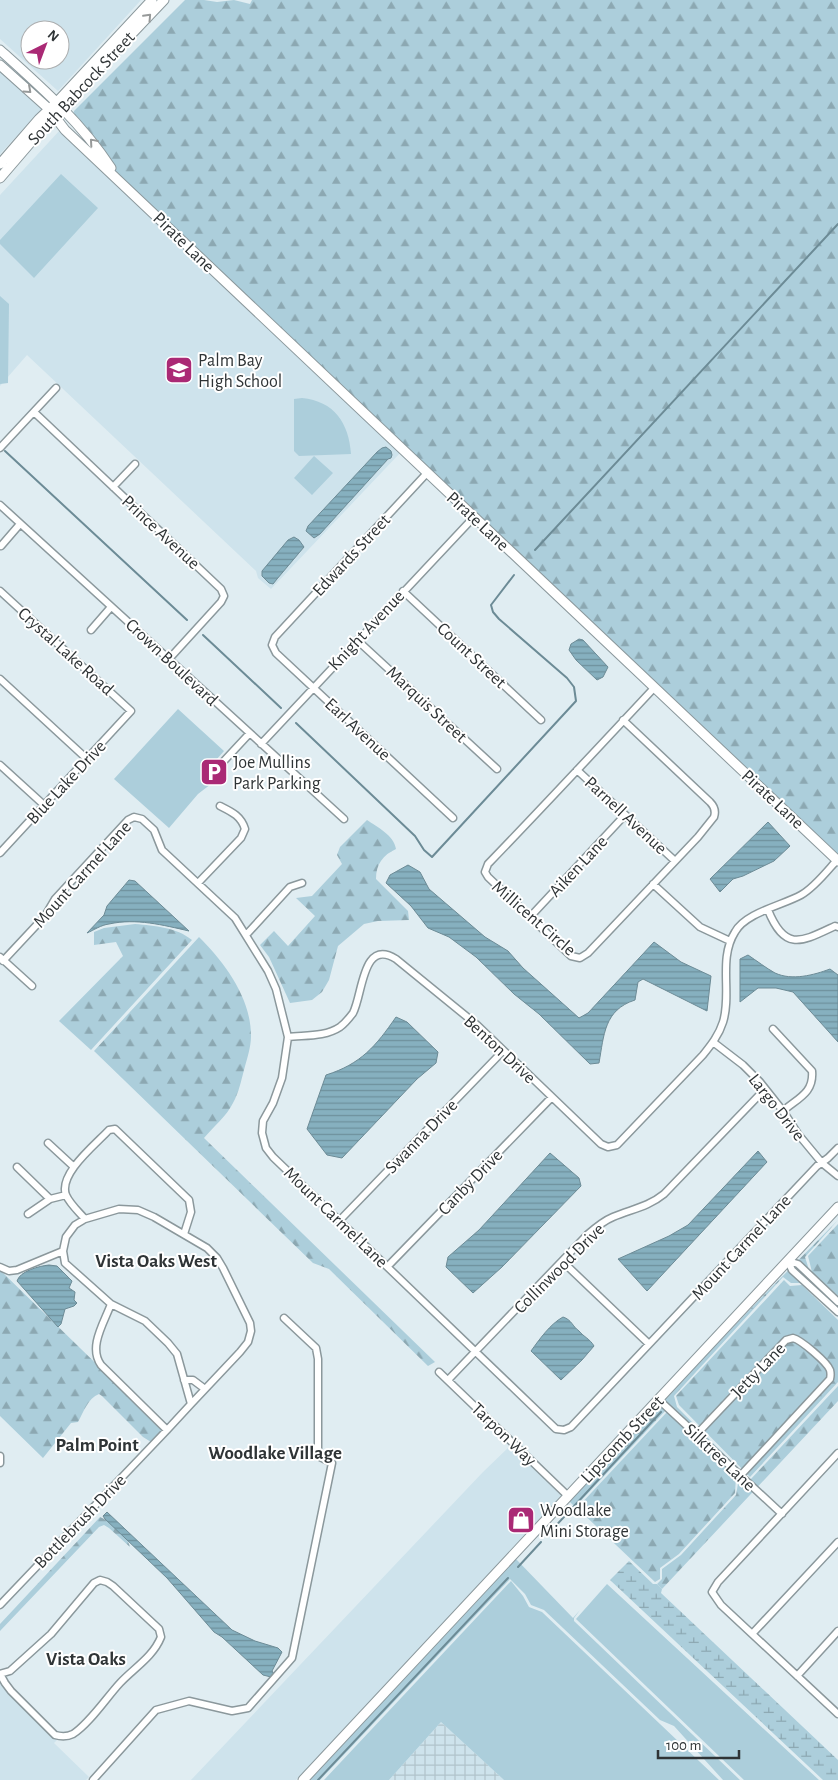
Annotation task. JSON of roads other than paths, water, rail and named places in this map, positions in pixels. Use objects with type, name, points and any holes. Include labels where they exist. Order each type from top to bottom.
[{"type":"street","name":"South Babcock Street","points":[[60,105],[152,0]]},
{"type":"street","name":"South Babcock Street","points":[[0,164],[164,0]]},
{"type":"street","name":"Pirate Lane","points":[[0,50],[60,105],[98,148],[119,180]]},
{"type":"street","name":"Pirate Lane","points":[[0,65],[52,113],[65,130],[838,860]]},
{"type":"street","name":"South Babcock Street","points":[[0,178],[52,113]]},
{"type":"street","points":[[0,448],[56,388]]},
{"type":"street","name":"Prince Avenue","points":[[34,412],[221,589],[224,596],[221,602],[168,659]]},
{"type":"street","points":[[113,487],[135,464]]},
{"type":"street","name":"Edwards Street","points":[[275,637],[427,473]]},
{"type":"street","name":"Crown Boulevard","points":[[0,505],[344,819]]},
{"type":"street","name":"Knight Avenue","points":[[261,744],[403,591],[474,518]]},
{"type":"street","points":[[1,546],[20,524]]},
{"type":"street","name":"Crystal Lake Road","points":[[0,591],[131,711]]},
{"type":"street","name":"Count Street","points":[[403,591],[541,720]]},
{"type":"street","points":[[91,630],[111,607]]},
{"type":"street","name":"Earl Avenue","points":[[275,637],[272,645],[276,652],[453,818]]},
{"type":"street","name":"Marquis Street","points":[[357,640],[497,769]]},
{"type":"street","points":[[0,679],[87,759]]},
{"type":"street","name":"Millicent Circle","points":[[623,720],[710,802],[715,809],[714,817],[588,953],[580,958],[571,956],[485,872],[488,864],[623,720],[654,688]]},
{"type":"street","name":"Blue Lake Drive","points":[[0,853],[131,711]]},
{"type":"street","points":[[222,763],[249,734]]},
{"type":"street","points":[[0,765],[44,805]]},
{"type":"street","name":"Parnell Avenue","points":[[576,770],[675,861]]},
{"type":"street","points":[[198,883],[240,838],[245,829],[242,820],[231,811],[220,806]]},
{"type":"street","name":"Aiken Lane","points":[[530,917],[625,815]]},
{"type":"street","name":"Mount Carmel Lane","points":[[2,959],[45,916],[55,899],[128,820],[134,817],[142,820],[154,830],[162,850],[235,918],[268,971],[276,989],[283,1010],[288,1037],[282,1078],[273,1103],[263,1122],[262,1133],[266,1148],[273,1157],[556,1429],[564,1430],[571,1427],[817,1166],[838,1148]]},
{"type":"street","points":[[713,1042],[723,1022],[726,1004],[727,955],[730,941],[736,930],[745,921],[803,894],[838,860]]},
{"type":"street","points":[[246,934],[290,887],[302,883]]},
{"type":"street","points":[[652,884],[700,927],[730,941]]},
{"type":"street","points":[[768,910],[775,928],[786,937],[800,941],[835,926],[838,927]]},
{"type":"street","name":"Benton Drive","points":[[288,1037],[326,1034],[341,1026],[353,1012],[369,962],[377,954],[388,954],[396,958],[477,1026],[601,1144],[608,1147],[617,1145],[703,1055],[713,1042]]},
{"type":"street","points":[[2,959],[32,986]]},
{"type":"street","points":[[773,1029],[812,1071],[813,1080],[811,1088],[783,1111]]},
{"type":"street","name":"Largo Drive","points":[[713,1042],[743,1065],[765,1088],[798,1134],[822,1163],[838,1176]]},
{"type":"street","name":"Swanna Drive","points":[[340,1220],[503,1051]]},
{"type":"street","name":"Collinwood Drive","points":[[448,1380],[599,1225],[613,1217],[654,1202],[664,1194],[765,1088]]},
{"type":"street","name":"Canby Drive","points":[[388,1266],[552,1097]]},
{"type":"street","points":[[184,1234],[191,1212],[189,1200],[117,1130],[109,1130],[74,1167],[64,1183],[66,1195],[85,1219],[70,1230],[66,1237],[63,1251],[65,1263],[111,1304],[145,1321],[160,1334],[177,1354],[191,1404]]},
{"type":"street","points":[[48,1143],[74,1167]]},
{"type":"street","points":[[17,1166],[50,1199]]},
{"type":"street","points":[[28,1214],[50,1199],[66,1195]]},
{"type":"street","name":"Lipscomb Street","points":[[303,1780],[838,1207]]},
{"type":"street","name":"Bottlebrush Drive","points":[[0,1605],[240,1352],[250,1336],[250,1323],[213,1252],[154,1217],[138,1210],[119,1209],[85,1219]]},
{"type":"street","points":[[0,1267],[9,1271],[17,1270],[63,1251]]},
{"type":"street","points":[[562,1261],[649,1344]]},
{"type":"street","points":[[788,1261],[798,1264],[838,1302]]},
{"type":"street","points":[[788,1261],[792,1270],[838,1312]]},
{"type":"street","points":[[819,1294],[824,1289]]},
{"type":"street","points":[[111,1304],[95,1345],[97,1359],[167,1430]]},
{"type":"street","points":[[93,1780],[156,1710],[189,1701],[232,1710],[248,1708],[292,1658],[332,1463],[318,1456],[318,1359],[316,1348],[284,1318]]},
{"type":"street","name":"Jetty Lane","points":[[696,1435],[786,1340],[796,1338],[828,1366],[830,1378],[740,1476]]},
{"type":"street","name":"Tarpon Way","points":[[439,1372],[568,1496]]},
{"type":"street","points":[[184,1380],[193,1380],[205,1389]]},
{"type":"street","name":"Silktree Lane","points":[[658,1399],[782,1514]]},
{"type":"street","points":[[838,1453],[718,1582],[712,1592],[721,1605],[838,1714]]},
{"type":"street","points":[[0,1456],[0,1463]]},
{"type":"street","points":[[752,1634],[838,1542]]},
{"type":"street","points":[[100,1580],[113,1586],[158,1629],[160,1637],[151,1653],[120,1683],[74,1733],[64,1737],[55,1735],[5,1683],[0,1674],[10,1670],[50,1634],[94,1583],[100,1580]]},
{"type":"street","points":[[796,1676],[838,1631]]},
{"type":"waterway","points":[[535,550],[838,224]]},
{"type":"waterway","points":[[5,451],[187,620]]},
{"type":"waterway","points":[[296,723],[415,836],[424,850],[432,857],[576,701],[574,687],[567,678],[493,612],[491,605],[514,575]]},
{"type":"waterway","points":[[203,635],[281,708]]},
{"type":"waterway","points":[[551,1531],[661,1412]]},
{"type":"waterway","points":[[518,1567],[541,1542]]},
{"type":"waterway","points":[[318,1780],[508,1578]]},
{"type":"place","name":"Palm Bay High School","points":[[179,370]]},
{"type":"place","name":"Joe Mullins Park Parking","points":[[214,772]]},
{"type":"place","name":"Woodlake Mini Storage","points":[[521,1520]]},
{"type":"district","name":"Vista Oaks West","points":[[156,1260]]},
{"type":"district","name":"Palm Point","points":[[97,1444]]},
{"type":"district","name":"Woodlake Village","points":[[275,1452]]},
{"type":"district","name":"Vista Oaks","points":[[86,1658]]}]
